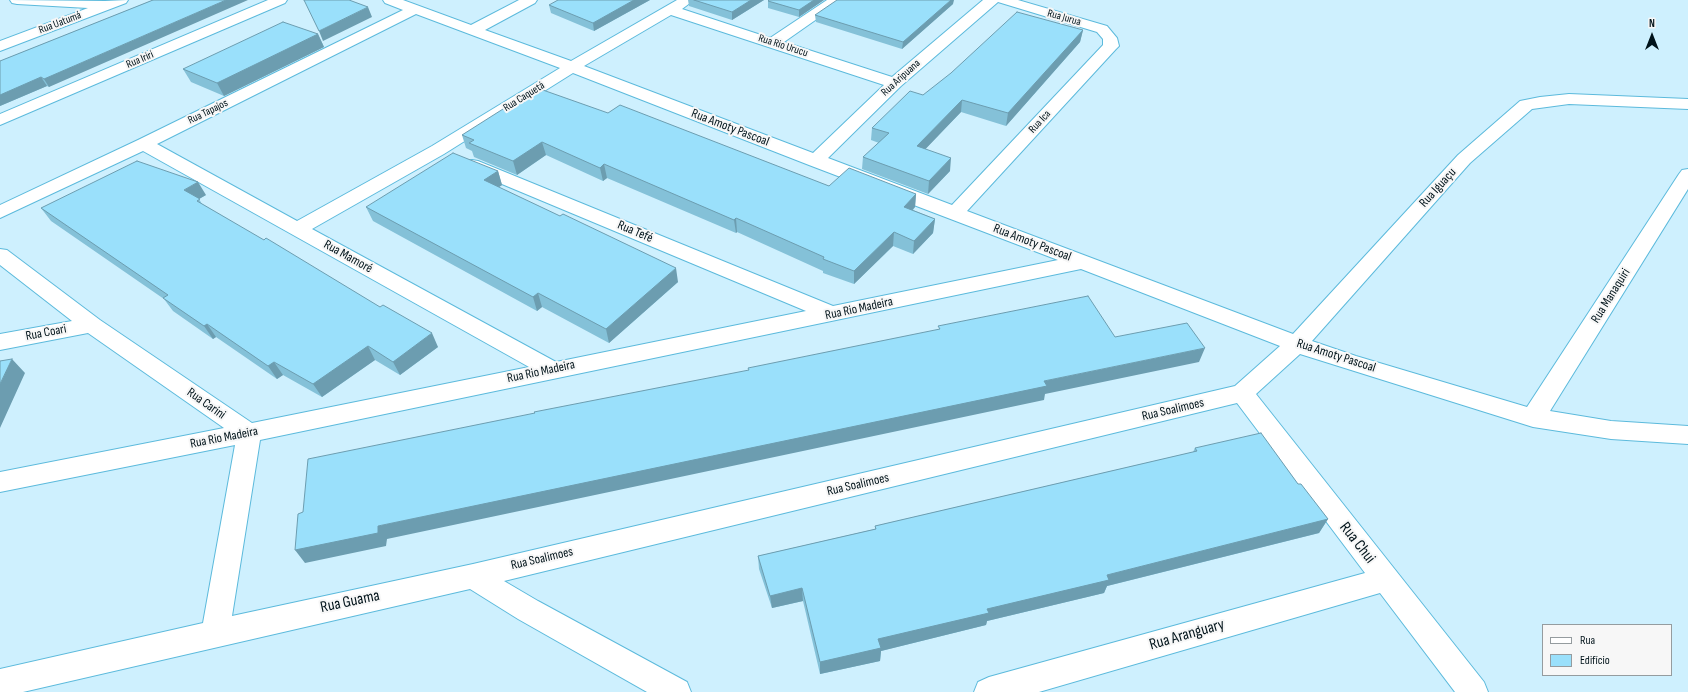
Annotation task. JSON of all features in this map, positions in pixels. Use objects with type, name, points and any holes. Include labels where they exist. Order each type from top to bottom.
[{"type":"street","points":[[17,0],[115,2]]},
{"type":"street","name":"Rua Iriri","points":[[0,120],[280,0]]},
{"type":"street","name":"Rua Amoty Pascoal","points":[[390,0],[572,67],[1297,344],[1349,362],[1532,418],[1611,430],[1688,435]]},
{"type":"street","points":[[473,30],[530,0]]},
{"type":"street","name":"Rua Caquetá","points":[[297,229],[438,150],[572,67],[687,0]]},
{"type":"street","points":[[774,42],[837,0]]},
{"type":"street","name":"Rua Aripuana","points":[[815,160],[895,83],[992,0]]},
{"type":"street","name":"Rua Jurua","points":[[1003,0],[1102,29]]},
{"type":"street","name":"Rua Uatumá","points":[[0,46],[115,2]]},
{"type":"street","name":"Rua Tapajos","points":[[0,212],[144,144],[415,9]]},
{"type":"street","name":"Rua Rio Urucu","points":[[670,10],[774,42],[895,83]]},
{"type":"street","name":"Rua Ica","points":[[955,213],[1111,46],[1110,38],[1102,29]]},
{"type":"street","name":"Rua Iguaçu","points":[[1242,393],[1297,344],[1464,159],[1526,105],[1569,99],[1688,104]]},
{"type":"street","name":"Rua Mamoré","points":[[144,144],[552,370]]},
{"type":"street","name":"Rua Tefé","points":[[438,150],[832,314]]},
{"type":"street","name":"Rua Manaquiri","points":[[1532,418],[1688,174]]},
{"type":"street","name":"Rua Carini","points":[[0,255],[92,325],[249,433]]},
{"type":"street","name":"Rua Rio Madeira","points":[[0,482],[249,433],[1083,262]]},
{"type":"street","name":"Rua Coari","points":[[0,342],[92,325]]},
{"type":"street","name":"Rua Soalimoes","points":[[473,576],[1242,393]]},
{"type":"street","name":"Rua Chui","points":[[1242,393],[1472,692]]},
{"type":"street","points":[[215,633],[249,433]]},
{"type":"street","points":[[473,576],[528,610],[676,692]]},
{"type":"street","name":"Rua Guama","points":[[0,683],[215,633],[473,576]]},
{"type":"street","name":"Rua Aranguary","points":[[989,692],[1385,579]]},
{"type":"building","points":[[153,0],[226,0],[44,79],[41,77],[0,95],[0,61]]},
{"type":"building","points":[[304,0],[349,0],[368,7],[319,31]]},
{"type":"building","points":[[558,0],[634,0],[593,23],[549,5]]},
{"type":"building","points":[[694,0],[751,0],[732,12]]},
{"type":"building","points":[[814,0],[799,10],[768,1]]},
{"type":"building","points":[[837,0],[951,0],[903,42],[815,15]]},
{"type":"building","points":[[1017,12],[1083,30],[1008,113],[962,100],[917,146],[951,158],[929,181],[863,157],[889,133],[872,128],[910,91],[923,95],[951,73]]},
{"type":"building","points":[[283,22],[318,34],[217,83],[183,69]]},
{"type":"building","points":[[540,89],[608,113],[620,105],[829,186],[849,168],[916,194],[904,207],[935,219],[914,241],[894,232],[854,271],[823,259],[824,257],[736,218],[734,220],[604,164],[600,168],[542,142],[513,161],[469,143],[474,140],[462,135],[503,109],[506,111]]},
{"type":"building","points":[[453,153],[498,171],[484,180],[560,216],[563,214],[676,268],[606,329],[538,293],[533,297],[366,207]]},
{"type":"building","points":[[137,161],[198,182],[184,190],[200,199],[197,201],[264,240],[266,238],[380,307],[383,305],[432,333],[393,362],[368,346],[313,384],[274,362],[268,366],[207,324],[204,326],[163,298],[168,295],[41,208]]},
{"type":"building","points":[[1088,296],[1115,337],[1187,323],[1205,348],[1044,381],[1047,386],[378,526],[378,533],[295,550],[298,514],[303,512],[308,459],[535,413],[534,412],[749,370],[748,368],[940,329],[938,326]]},
{"type":"building","points":[[12,359],[0,384],[0,361]]},
{"type":"building","points":[[1261,433],[1298,484],[1301,484],[1328,519],[1107,575],[1109,580],[987,609],[989,613],[878,639],[881,648],[820,662],[802,588],[770,596],[758,556],[876,529],[875,526],[1197,451],[1195,448]]}]
